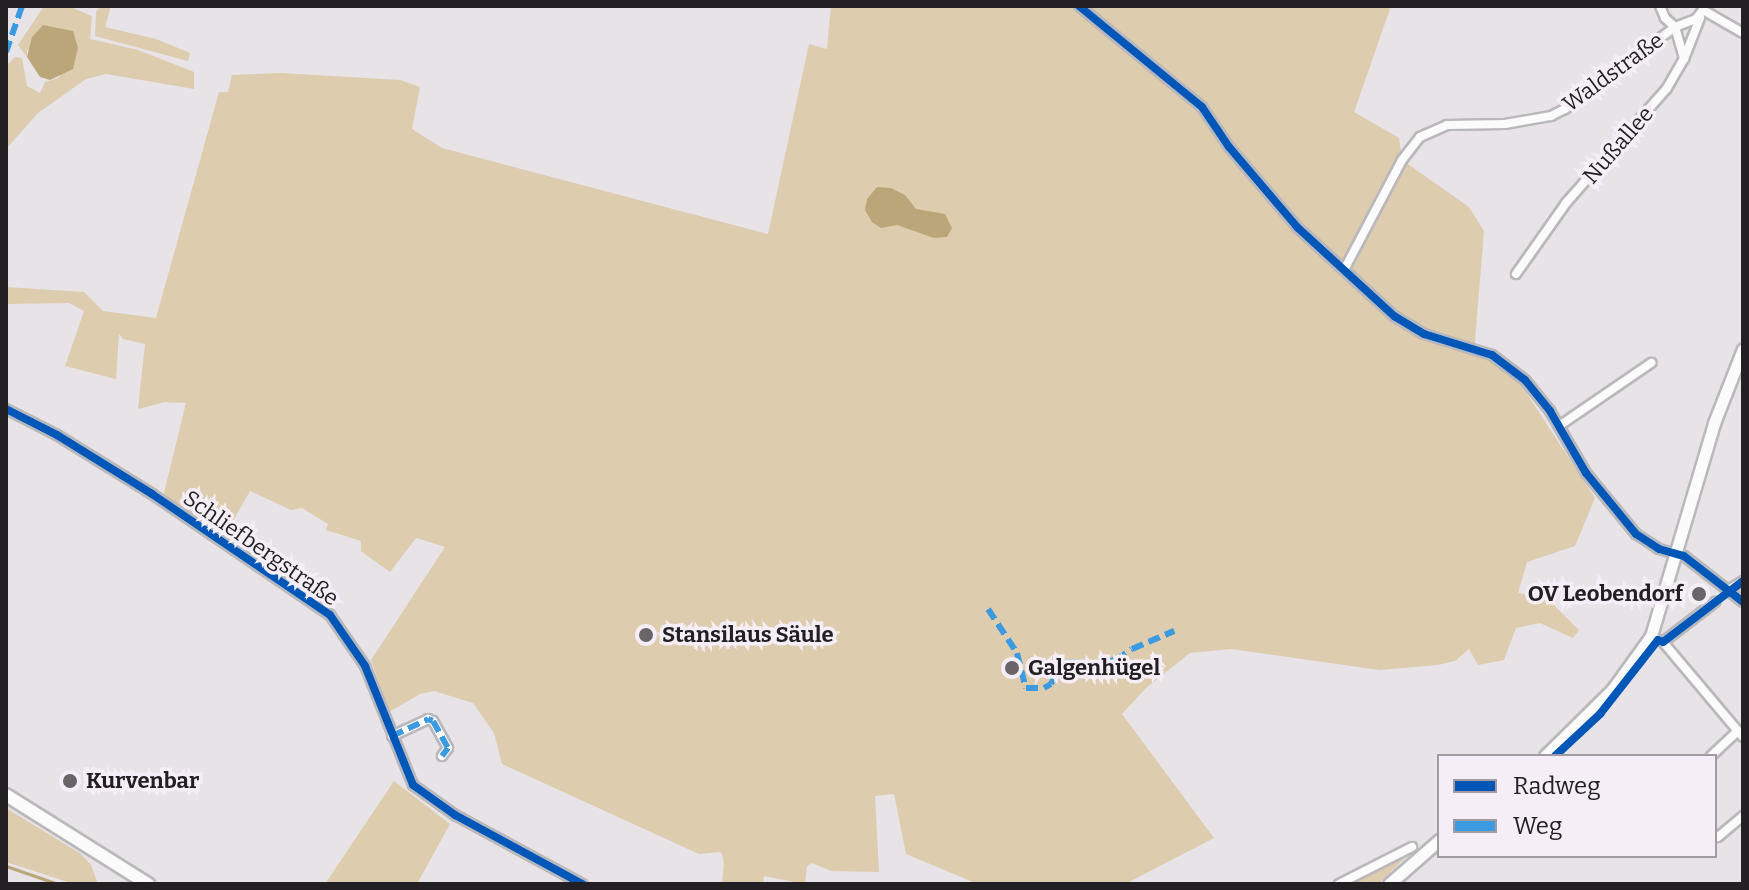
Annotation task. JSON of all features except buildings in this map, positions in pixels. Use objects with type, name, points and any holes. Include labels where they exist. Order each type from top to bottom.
[{"type":"main road","points":[[6,795],[148,884]]},
{"type":"street","points":[[1079,6],[1202,107],[1287,217],[1408,325],[1492,355],[1510,366],[1525,380],[1559,426],[1586,473],[1621,519],[1649,544],[1676,554],[1730,589],[1743,602]]},
{"type":"street","points":[[1660,6],[1665,18],[1675,27],[1684,59]]},
{"type":"street","points":[[1704,8],[1743,33]]},
{"type":"street","name":"Waldstraße","points":[[1344,270],[1402,160],[1420,137],[1447,125],[1505,124],[1551,116],[1675,27],[1684,26],[1704,8]]},
{"type":"street","name":"Nußallee","points":[[1516,274],[1566,203],[1667,88],[1684,59],[1704,8]]},
{"type":"street","points":[[1547,754],[1612,690],[1651,636],[1717,411],[1743,349]]},
{"type":"street","points":[[1559,426],[1651,363]]},
{"type":"street","name":"Schliefbergstraße","points":[[6,409],[57,435],[152,494],[330,615],[365,666],[407,775],[422,793],[582,884]]},
{"type":"street","points":[[1730,589],[1743,581]]},
{"type":"street","points":[[1663,642],[1715,602]]},
{"type":"street","points":[[1651,636],[1663,642],[1741,734],[1714,754]]},
{"type":"street","points":[[392,736],[428,719],[433,721],[448,748],[442,756]]},
{"type":"street","points":[[1718,837],[1743,816]]},
{"type":"street","points":[[1389,884],[1437,842]]},
{"type":"street","points":[[1339,884],[1412,847]]},
{"type":"shaded area","points":[[44,6],[68,6],[92,16],[90,39],[138,50],[194,72],[194,89],[106,74],[86,79],[38,113],[6,149],[8,64],[15,57],[22,58],[27,86],[40,93],[45,82],[58,78],[76,55],[27,50],[27,57],[18,45]]},
{"type":"shaded area","points":[[101,6],[111,6],[105,27],[156,39],[190,53],[188,61],[95,36],[96,12]]},
{"type":"shaded area","points":[[831,6],[1391,6],[1354,112],[1399,138],[1402,160],[1469,207],[1484,231],[1474,353],[1495,361],[1520,383],[1595,498],[1575,546],[1527,562],[1518,593],[1547,598],[1579,630],[1573,638],[1540,623],[1516,628],[1504,660],[1478,665],[1469,649],[1455,661],[1438,665],[1379,670],[1231,649],[1190,653],[1146,688],[1122,714],[1214,838],[1125,884],[978,884],[906,854],[894,794],[875,796],[879,872],[831,871],[812,863],[807,866],[805,884],[764,876],[763,884],[722,884],[724,862],[721,852],[699,854],[502,764],[494,733],[473,703],[434,691],[420,694],[389,712],[371,660],[445,547],[416,538],[390,572],[361,551],[361,541],[326,530],[328,524],[302,508],[291,510],[250,491],[222,540],[163,497],[186,403],[165,402],[138,409],[145,344],[123,339],[119,334],[116,379],[65,366],[84,311],[69,303],[6,304],[6,287],[84,292],[103,311],[156,318],[219,92],[228,92],[232,75],[281,73],[400,80],[420,87],[412,129],[442,148],[768,234],[809,44],[827,49]]},
{"type":"shaded area","points":[[43,25],[73,31],[78,48],[73,69],[50,80],[40,77],[27,57],[32,37]]},
{"type":"shaded area","points":[[877,187],[891,188],[905,195],[916,209],[945,214],[952,228],[947,237],[934,238],[897,225],[881,228],[872,222],[865,210],[867,199]]},
{"type":"shaded area","points":[[394,781],[450,824],[417,884],[325,884]]},
{"type":"shaded area","points":[[6,808],[81,854],[91,865],[98,884],[74,884],[6,862]]},
{"type":"shaded area","points":[[1411,852],[1379,883],[1348,884],[1349,883]]},
{"type":"waterway","points":[[6,866],[58,884]]},
{"type":"marked path","points":[[6,52],[22,6]]},
{"type":"marked path","points":[[988,609],[1017,653],[1026,688],[1044,688],[1051,684],[1060,666],[1067,662],[1093,664],[1116,660],[1132,649],[1174,631]]},
{"type":"marked path","points":[[392,736],[428,719],[433,721],[448,748],[442,756]]},
{"type":"cycle path","points":[[1079,6],[1202,107],[1229,147],[1297,227],[1394,316],[1424,334],[1492,355],[1525,380],[1550,411],[1586,473],[1636,534],[1659,549],[1684,556],[1743,602]]},
{"type":"cycle path","points":[[6,409],[57,435],[152,494],[330,615],[365,666],[413,785],[455,815],[582,884]]},
{"type":"cycle path","points":[[1557,754],[1600,714],[1658,640],[1663,642],[1743,581]]},
{"type":"place","name":"OV Leobendorf","points":[[1699,594]]},
{"type":"place","name":"Stansilaus Säule","points":[[646,635]]},
{"type":"place","name":"Galgenhügel","points":[[1012,668]]},
{"type":"place","name":"Kurvenbar","points":[[70,781]]}]
